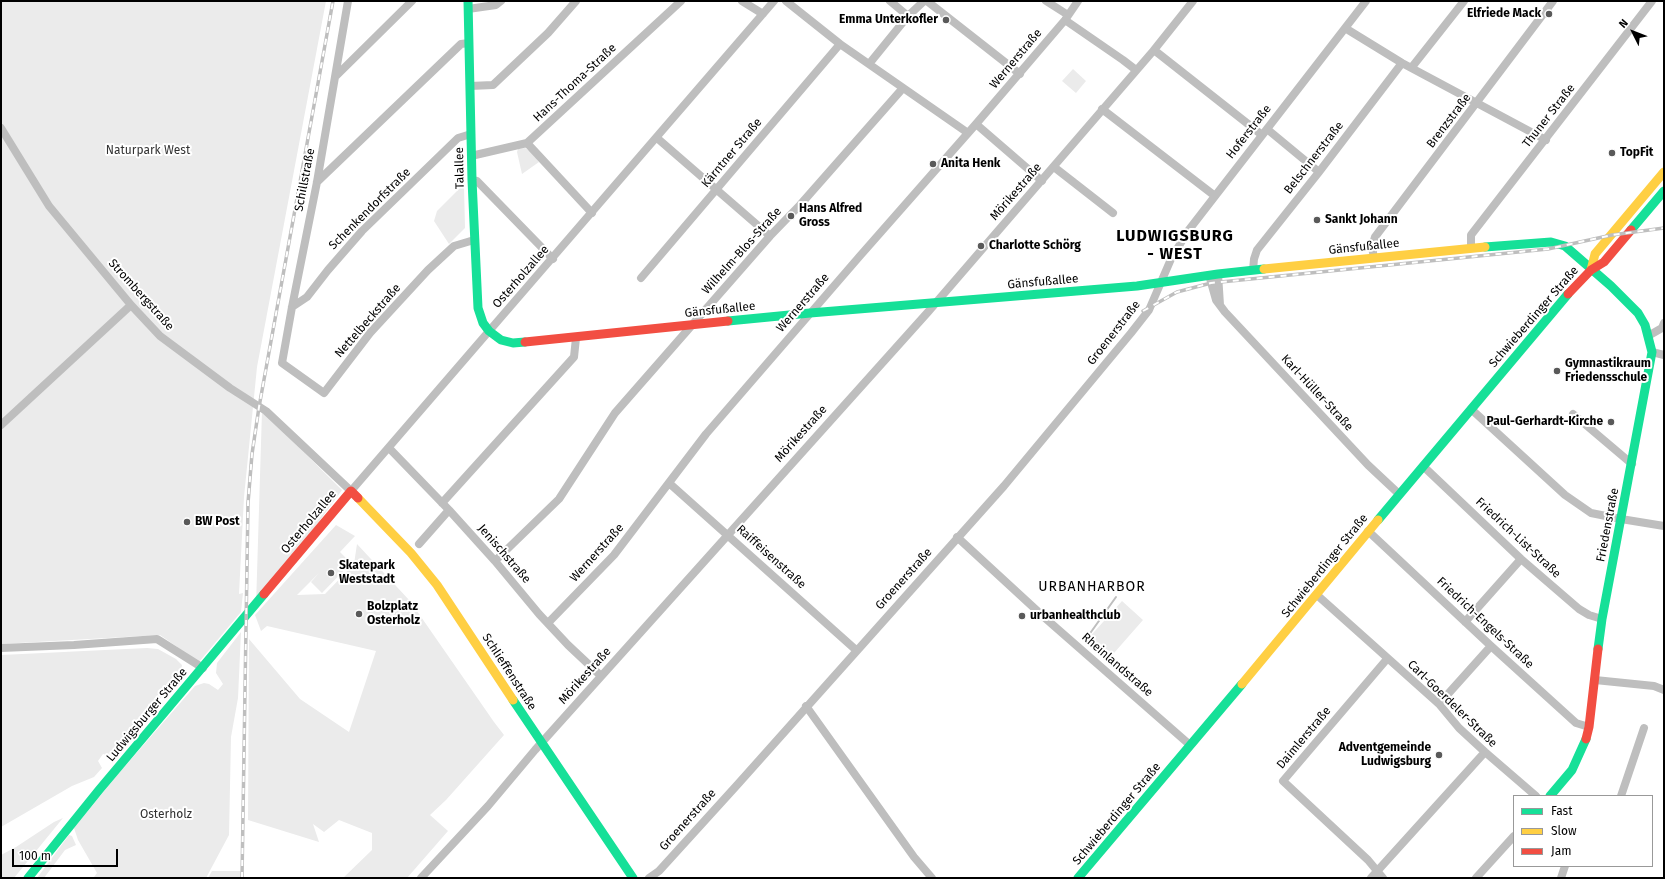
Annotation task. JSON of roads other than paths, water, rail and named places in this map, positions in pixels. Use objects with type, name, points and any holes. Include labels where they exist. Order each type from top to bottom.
[{"type":"street","name":"Schillstraße","points":[[282,363],[317,182],[348,1]]},
{"type":"street","points":[[336,76],[412,1]]},
{"type":"street","points":[[468,5],[496,5],[501,1]]},
{"type":"street","points":[[470,86],[493,85],[548,33],[576,1]]},
{"type":"street","name":"Hans-Thoma-Straße","points":[[471,156],[527,143],[681,1]]},
{"type":"street","points":[[742,1],[763,14]]},
{"type":"street","name":"Osterholzallee","points":[[285,569],[774,1]]},
{"type":"street","points":[[786,1],[840,44],[960,125],[968,133]]},
{"type":"street","points":[[890,1],[908,16]]},
{"type":"street","points":[[869,64],[908,16],[924,1]]},
{"type":"street","points":[[927,1],[1020,74]]},
{"type":"street","points":[[1046,1],[1066,18],[1136,70]]},
{"type":"street","name":"Wernerstraße","points":[[548,622],[614,555],[706,434],[1020,74],[1078,1]]},
{"type":"street","name":"Mörikestraße","points":[[421,878],[488,806],[541,743],[935,303],[1154,50],[1193,1]]},
{"type":"street","name":"Hoferstraße","points":[[1160,283],[1176,250],[1188,231],[1366,1]]},
{"type":"street","points":[[1412,67],[1464,1]]},
{"type":"street","name":"Brenzstraße","points":[[1374,258],[1372,247],[1375,237],[1478,103],[1553,1]]},
{"type":"street","name":"Thuner Straße","points":[[1471,248],[1471,235],[1546,140],[1652,1]]},
{"type":"street","name":"Talallee","points":[[468,5],[471,156],[478,308],[483,323],[489,331]]},
{"type":"street","points":[[1345,28],[1402,63],[1546,140]]},
{"type":"street","points":[[317,182],[461,44],[469,43]]},
{"type":"street","name":"Kärntner Straße","points":[[641,278],[840,44]]},
{"type":"street","points":[[1154,50],[1319,172]]},
{"type":"street","name":"Belschnerstraße","points":[[1253,270],[1257,250],[1319,172],[1402,63]]},
{"type":"street","name":"Wilhelm-Blos-Straße","points":[[495,561],[559,499],[615,413],[770,236],[800,205],[904,88]]},
{"type":"street","points":[[1102,109],[1215,196]]},
{"type":"street","points":[[976,124],[1042,181]]},
{"type":"street","name":"Strombergstraße","points":[[1,128],[49,206],[131,305],[160,336],[230,388],[266,411],[351,491]]},
{"type":"street","name":"Schenkendorfstraße","points":[[292,307],[307,297],[362,231],[458,138],[471,134]]},
{"type":"street","points":[[657,138],[716,191],[770,236]]},
{"type":"street","points":[[527,143],[592,213]]},
{"type":"street","points":[[1054,167],[1113,213]]},
{"type":"street","name":"Schwieberdinger Straße","points":[[1591,270],[1595,254],[1664,172]]},
{"type":"street","points":[[472,180],[477,181],[553,259]]},
{"type":"street","points":[[1653,185],[1664,194]]},
{"type":"street","name":"Schwieberdinger Straße","points":[[1078,878],[1317,595],[1368,531],[1554,310],[1591,270],[1604,262],[1664,194]]},
{"type":"street","name":"Nettelbeckstraße","points":[[282,363],[324,393],[370,333],[428,270],[454,246],[474,240]]},
{"type":"street","name":"Gänsfußallee","points":[[489,331],[501,340],[513,343],[576,338],[810,313],[1160,283],[1214,274],[1542,242],[1557,243],[1565,246],[1591,270]]},
{"type":"street","name":"Friedenstraße","points":[[1551,795],[1572,770],[1584,745],[1589,727],[1602,620],[1652,352],[1648,336],[1638,313],[1611,286],[1591,270]]},
{"type":"street","name":"Karl-Hüller-Straße","points":[[1214,274],[1220,305],[1363,459],[1399,494]]},
{"type":"street","name":"Groenerstraße","points":[[649,878],[659,871],[1004,486],[1134,330],[1149,310],[1160,283]]},
{"type":"street","points":[[1,425],[131,305]]},
{"type":"street","points":[[1648,336],[1662,328],[1664,323]]},
{"type":"street","points":[[442,503],[574,357],[576,338]]},
{"type":"street","points":[[1652,352],[1664,355]]},
{"type":"street","points":[[1471,409],[1565,495],[1591,513],[1621,520],[1664,526]]},
{"type":"street","points":[[1573,414],[1632,464]]},
{"type":"street","name":"Jenischstraße","points":[[389,448],[449,510],[568,645],[601,676]]},
{"type":"street","name":"Friedrich-List-Straße","points":[[1423,466],[1521,559],[1579,609],[1589,616],[1602,620]]},
{"type":"street","name":"Raiffeisenstraße","points":[[669,483],[856,650]]},
{"type":"street","name":"Schlieffenstraße","points":[[351,491],[411,553],[437,585],[486,657],[541,743],[633,878]]},
{"type":"street","points":[[419,544],[449,510]]},
{"type":"street","name":"Friedrich-Engels-Straße","points":[[1368,531],[1576,723],[1589,727]]},
{"type":"street","name":"Rheinlandstraße","points":[[957,537],[1045,618],[1190,746]]},
{"type":"street","points":[[1465,622],[1521,559]]},
{"type":"street","name":"Ludwigsburger Straße","points":[[28,878],[99,790],[285,569]]},
{"type":"street","name":"Carl-Goerdeler-Straße","points":[[1317,595],[1439,704],[1459,728],[1484,752],[1535,795]]},
{"type":"street","points":[[1,648],[74,645],[157,639],[203,668]]},
{"type":"street","points":[[1439,704],[1491,646]]},
{"type":"street","name":"Daimlerstraße","points":[[1377,876],[1368,860],[1283,781],[1387,658]]},
{"type":"street","points":[[1595,680],[1654,686],[1664,690]]},
{"type":"street","points":[[806,706],[914,857],[932,878]]},
{"type":"street","points":[[1621,795],[1644,728]]},
{"type":"street","points":[[1377,876],[1484,752]]},
{"type":"street","points":[[1476,878],[1513,837]]},
{"type":"street","points":[[1561,878],[1565,867]]},
{"type":"waterway","points":[[1086,639],[1116,597]]},
{"type":"railway","points":[[242,878],[248,503],[252,454],[259,407],[333,1]]},
{"type":"railway","points":[[1143,311],[1177,292],[1211,283],[1548,249],[1612,235],[1664,228]]},
{"type":"place","name":"Elfriede Mack","points":[[1549,14]]},
{"type":"place","name":"Emma Unterkofler","points":[[946,20]]},
{"type":"place","name":"TopFit","points":[[1612,153]]},
{"type":"place","name":"Anita Henk","points":[[933,164]]},
{"type":"place","name":"Hans Alfred Gross","points":[[791,216]]},
{"type":"place","name":"Sankt Johann","points":[[1317,220]]},
{"type":"place","name":"Charlotte Schörg","points":[[981,246]]},
{"type":"place","name":"Gymnastikraum Friedensschule","points":[[1557,371]]},
{"type":"place","name":"Paul-Gerhardt-Kirche","points":[[1611,422]]},
{"type":"place","name":"BW Post","points":[[187,522]]},
{"type":"place","name":"Skatepark Weststadt","points":[[331,573]]},
{"type":"place","name":"Bolzplatz Osterholz","points":[[359,614]]},
{"type":"place","name":"urbanhealthclub","points":[[1022,616]]},
{"type":"place","name":"Adventgemeinde Ludwigsburg","points":[[1439,755]]},
{"type":"district","name":"LUDWIGSBURG - WEST","points":[[1175,246]]},
{"type":"district","name":"URBANHARBOR","points":[[1092,587]]},
{"type":"park label","name":"Naturpark West","points":[[148,151]]},
{"type":"park label","name":"Osterholz","points":[[166,815]]}]
